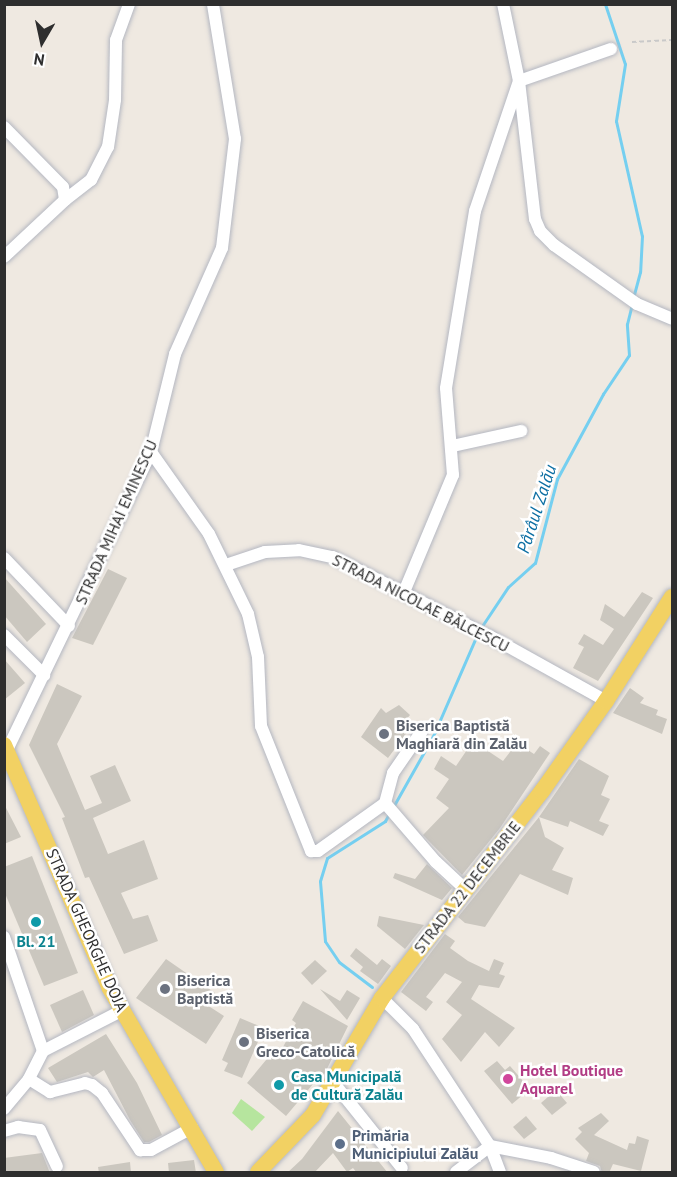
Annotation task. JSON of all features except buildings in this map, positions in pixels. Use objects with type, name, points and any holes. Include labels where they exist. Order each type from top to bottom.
[{"type":"main road","name":"STRADA 22 DECEMBRIE","points":[[258,1173],[297,1135],[333,1082],[382,998],[466,890],[606,701],[672,597]]},
{"type":"main road","name":"STRADA GHEORGHE DOJA","points":[[6,747],[121,1011],[192,1128],[216,1173]]},
{"type":"street","points":[[4,257],[64,200],[91,180],[108,147],[115,100],[116,40],[129,4]]},
{"type":"street","name":"STRADA MIHAI EMINESCU","points":[[6,747],[69,626],[151,452],[175,354],[227,228],[235,139],[213,4]]},
{"type":"street","points":[[503,4],[519,81],[535,219],[540,231],[637,304],[672,319]]},
{"type":"street","points":[[519,81],[612,49]]},
{"type":"street","points":[[404,592],[449,489],[454,468],[446,388],[475,211],[519,81]]},
{"type":"street","points":[[4,127],[63,187],[64,200]]},
{"type":"street","points":[[452,446],[520,431]]},
{"type":"street","points":[[151,452],[226,565],[248,614],[258,657],[261,726],[307,845],[312,851],[318,850],[385,803],[393,773],[422,731]]},
{"type":"street","name":"STRADA NICOLAE BĂLCESCU","points":[[226,565],[265,552],[319,552],[470,626],[606,701]]},
{"type":"street","points":[[4,558],[69,626]]},
{"type":"street","points":[[4,635],[44,675]]},
{"type":"street","points":[[385,803],[400,822],[466,890]]},
{"type":"street","points":[[4,938],[43,1051]]},
{"type":"street","points":[[382,998],[413,1029],[490,1146],[500,1173]]},
{"type":"street","points":[[4,1109],[29,1079],[43,1051],[121,1011]]},
{"type":"street","points":[[29,1079],[50,1092],[85,1083],[92,1085],[102,1093],[140,1150],[151,1150],[192,1128]]},
{"type":"street","points":[[333,1082],[402,1168]]},
{"type":"street","points":[[4,1131],[30,1127],[40,1130],[57,1166]]},
{"type":"street","points":[[456,1173],[490,1146],[551,1158],[594,1173]]},
{"type":"path","points":[[632,42],[672,40]]},
{"type":"green space","points":[[241,1099],[265,1117],[252,1131],[232,1113]]},
{"type":"waterway","name":"Pârâul Zalău","points":[[605,4],[625,64],[616,121],[642,236],[640,272],[633,298]]},
{"type":"waterway","name":"Pârâul Zalău","points":[[480,629],[508,587],[535,563],[557,479],[603,394],[629,355],[627,324],[632,304]]},
{"type":"waterway","name":"Pârâul Zalău","points":[[393,807],[433,736],[477,635]]},
{"type":"waterway","name":"Pârâul Zalău","points":[[372,987],[339,962],[325,941],[320,881],[327,858],[385,821],[390,812]]},
{"type":"place","name":"Biserica Baptistă Maghiară din Zalău","points":[[384,734]]},
{"type":"place","name":"Bl. 21","points":[[36,922]]},
{"type":"place","name":"Biserica Baptistă","points":[[165,989]]},
{"type":"place","name":"Biserica Greco-Catolică","points":[[244,1042]]},
{"type":"place","name":"Hotel Boutique Aquarel","points":[[508,1079]]},
{"type":"place","name":"Casa Municipală de Cultură Zalău","points":[[279,1085]]},
{"type":"place","name":"Primăria Municipiului Zalău","points":[[340,1144]]}]
